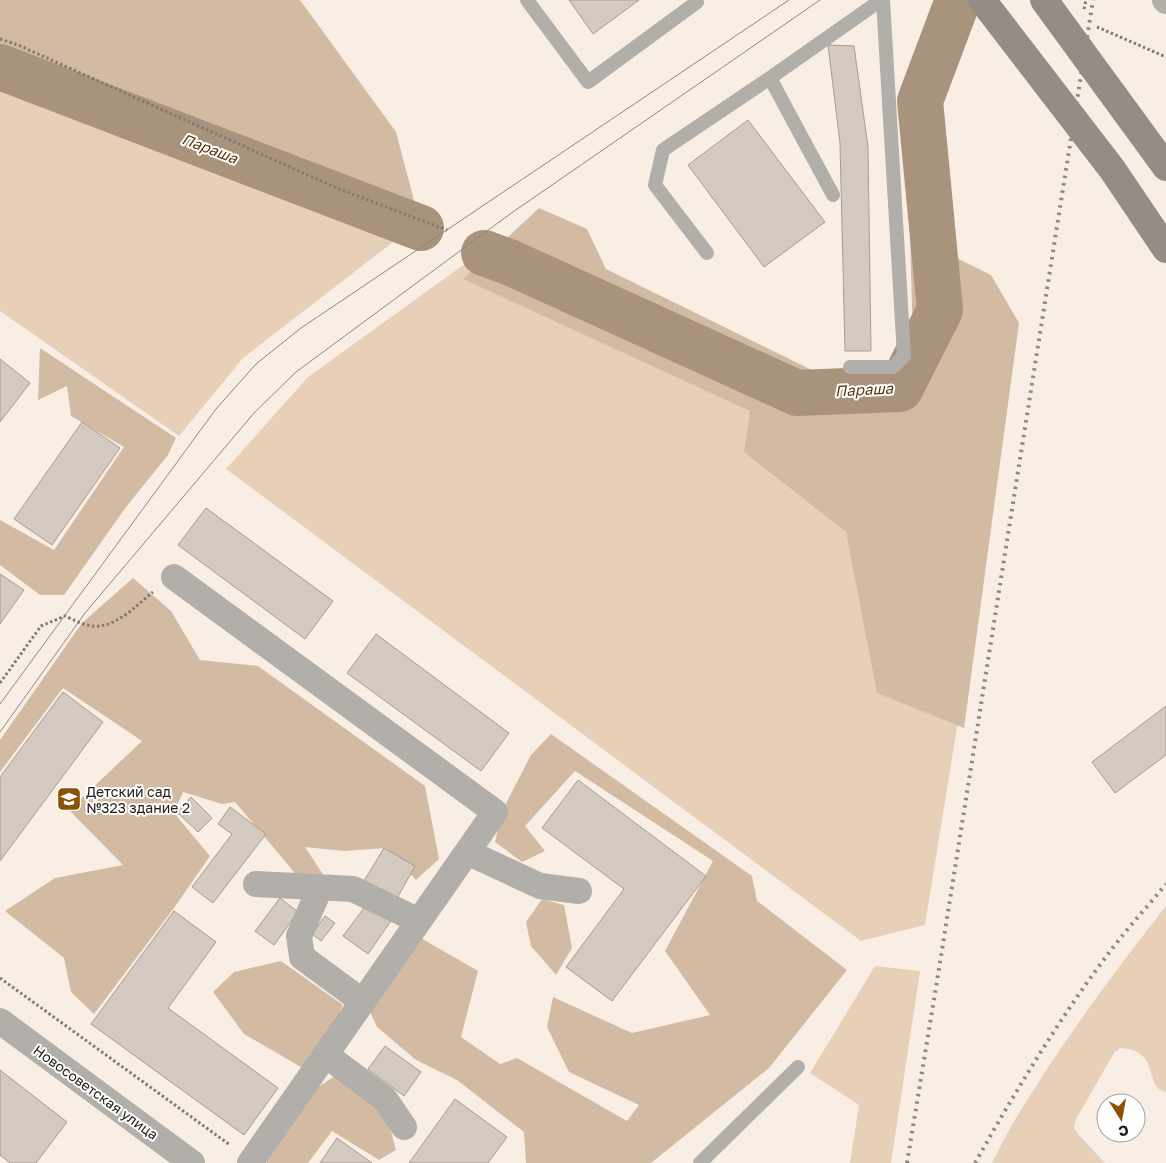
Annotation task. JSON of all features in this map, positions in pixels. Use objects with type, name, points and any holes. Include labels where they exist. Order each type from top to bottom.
[{"type":"main road","points":[[982,0],[1112,170],[1166,248]]},
{"type":"main road","points":[[1044,0],[1166,166]]},
{"type":"street","points":[[174,577],[495,812],[251,1162]]},
{"type":"street","points":[[467,852],[540,886],[579,891]]},
{"type":"street","points":[[256,884],[353,889],[419,921]]},
{"type":"street","points":[[320,888],[299,936],[302,957],[363,1002]]},
{"type":"street","name":"Новосоветская улица","points":[[0,1021],[192,1163]]},
{"type":"street","points":[[326,1055],[385,1099],[404,1127]]},
{"type":"lane","points":[[527,0],[588,82],[697,2],[696,0]]},
{"type":"lane","points":[[707,253],[655,184],[663,150],[882,0]]},
{"type":"lane","points":[[850,367],[893,367],[904,356],[882,0]]},
{"type":"lane","points":[[770,78],[833,195]]},
{"type":"lane","points":[[700,1163],[798,1067]]},
{"type":"path","points":[[1077,7],[1083,14]]},
{"type":"path","points":[[1089,23],[1166,57]]},
{"type":"path","points":[[0,40],[18,45],[339,189],[447,230]]},
{"type":"path","points":[[0,683],[41,626],[65,616],[98,627],[117,621],[174,577]]},
{"type":"path","points":[[0,978],[251,1162]]},
{"type":"shaded area","points":[[0,0],[300,0],[396,132],[420,223],[0,61]]},
{"type":"shaded area","points":[[0,69],[397,223],[397,239],[243,358],[179,436],[0,311]]},
{"type":"shaded area","points":[[539,208],[587,229],[606,269],[816,372],[894,378],[913,343],[910,235],[991,275],[1019,323],[964,728],[877,693],[846,532],[744,452],[750,411],[463,279]]},
{"type":"shaded area","points":[[466,263],[754,404],[985,554],[925,925],[861,941],[226,469],[308,377]]},
{"type":"shaded area","points":[[40,348],[176,438],[168,455],[126,507],[64,595],[40,595],[0,565],[0,520],[54,550],[124,447],[71,416],[67,386],[38,400]]},
{"type":"shaded area","points":[[133,578],[171,611],[200,660],[258,666],[425,786],[439,859],[416,880],[386,848],[344,851],[305,847],[334,891],[319,906],[290,867],[235,802],[222,804],[183,792],[174,813],[210,856],[174,908],[94,1014],[71,992],[64,958],[5,911],[55,878],[123,865],[69,810],[142,741],[63,688],[0,772],[0,740],[82,623]]},
{"type":"shaded area","points":[[551,734],[752,876],[757,901],[847,970],[769,1068],[651,1163],[526,1163],[524,1132],[457,1080],[416,1060],[377,1027],[369,1010],[419,937],[478,971],[461,1037],[500,1064],[517,1058],[627,1121],[639,1105],[569,1072],[547,1027],[553,997],[632,1033],[710,1015],[665,951],[713,861],[575,771],[525,826],[545,851],[522,862],[495,842],[503,809],[531,755]]},
{"type":"shaded area","points":[[542,899],[564,905],[572,948],[556,975],[531,946],[526,922]]},
{"type":"shaded area","points":[[1166,906],[1166,1092],[1159,1089],[1155,1084],[1147,1062],[1142,1055],[1133,1050],[1120,1048],[1114,1053],[1076,1119],[1074,1128],[1105,1163],[992,1163],[1015,1119],[1071,1033]]},
{"type":"shaded area","points":[[281,961],[343,1005],[323,1045],[301,1067],[244,1034],[213,992],[234,972]]},
{"type":"shaded area","points":[[875,966],[920,971],[891,1163],[850,1163],[859,1105],[810,1073]]},
{"type":"shaded area","points":[[341,1072],[385,1108],[396,1150],[379,1160],[332,1131],[308,1163],[267,1163],[266,1155],[315,1089]]},
{"type":"building","points":[[569,0],[639,0],[593,34]]},
{"type":"building","points":[[828,45],[854,46],[868,147],[871,351],[845,351],[840,143]]},
{"type":"building","points":[[748,120],[825,222],[764,267],[688,165]]},
{"type":"building","points":[[0,359],[30,383],[0,422]]},
{"type":"building","points":[[82,422],[120,448],[52,545],[14,519]]},
{"type":"building","points":[[206,508],[333,601],[305,639],[178,545]]},
{"type":"building","points":[[0,574],[24,590],[0,624]]},
{"type":"building","points":[[376,634],[509,733],[481,771],[347,673]]},
{"type":"building","points":[[63,692],[103,722],[0,861],[0,777]]},
{"type":"building","points":[[1166,706],[1166,755],[1115,793],[1092,762]]},
{"type":"building","points":[[578,780],[706,876],[612,1001],[566,967],[624,889],[542,828]]},
{"type":"building","points":[[191,797],[212,818],[198,832],[177,812]]},
{"type":"building","points":[[230,807],[266,834],[213,903],[192,887],[232,834],[218,824]]},
{"type":"building","points":[[384,848],[415,866],[396,900],[364,881]]},
{"type":"building","points":[[280,898],[298,912],[274,945],[255,931]]},
{"type":"building","points":[[367,904],[391,921],[368,954],[343,936]]},
{"type":"building","points":[[174,911],[216,942],[168,1008],[278,1088],[244,1135],[91,1024]]},
{"type":"building","points":[[325,916],[335,923],[321,941],[312,934]]},
{"type":"building","points":[[385,1046],[421,1072],[404,1096],[368,1069]]},
{"type":"building","points":[[0,1070],[67,1122],[36,1163],[10,1163],[0,1155]]},
{"type":"building","points":[[455,1099],[507,1137],[488,1163],[409,1163]]},
{"type":"building","points":[[337,1138],[372,1163],[320,1163]]},
{"type":"waterway","name":"Параша","points":[[484,253],[509,262],[797,393],[900,389],[940,310],[920,101],[958,0]]},
{"type":"waterway","name":"Параша","points":[[0,67],[421,228]]},
{"type":"tram line","points":[[0,704],[216,409],[256,364],[301,328],[789,0]]},
{"type":"tram line","points":[[0,732],[85,613],[254,413],[296,372],[510,214],[820,0]]},
{"type":"railway","points":[[907,1163],[1093,0]]},
{"type":"railway","points":[[975,1163],[1022,1083],[1072,1004],[1115,945],[1166,884]]},
{"type":"place","name":"Детский сад №323 здание 2","points":[[69,799]]}]
